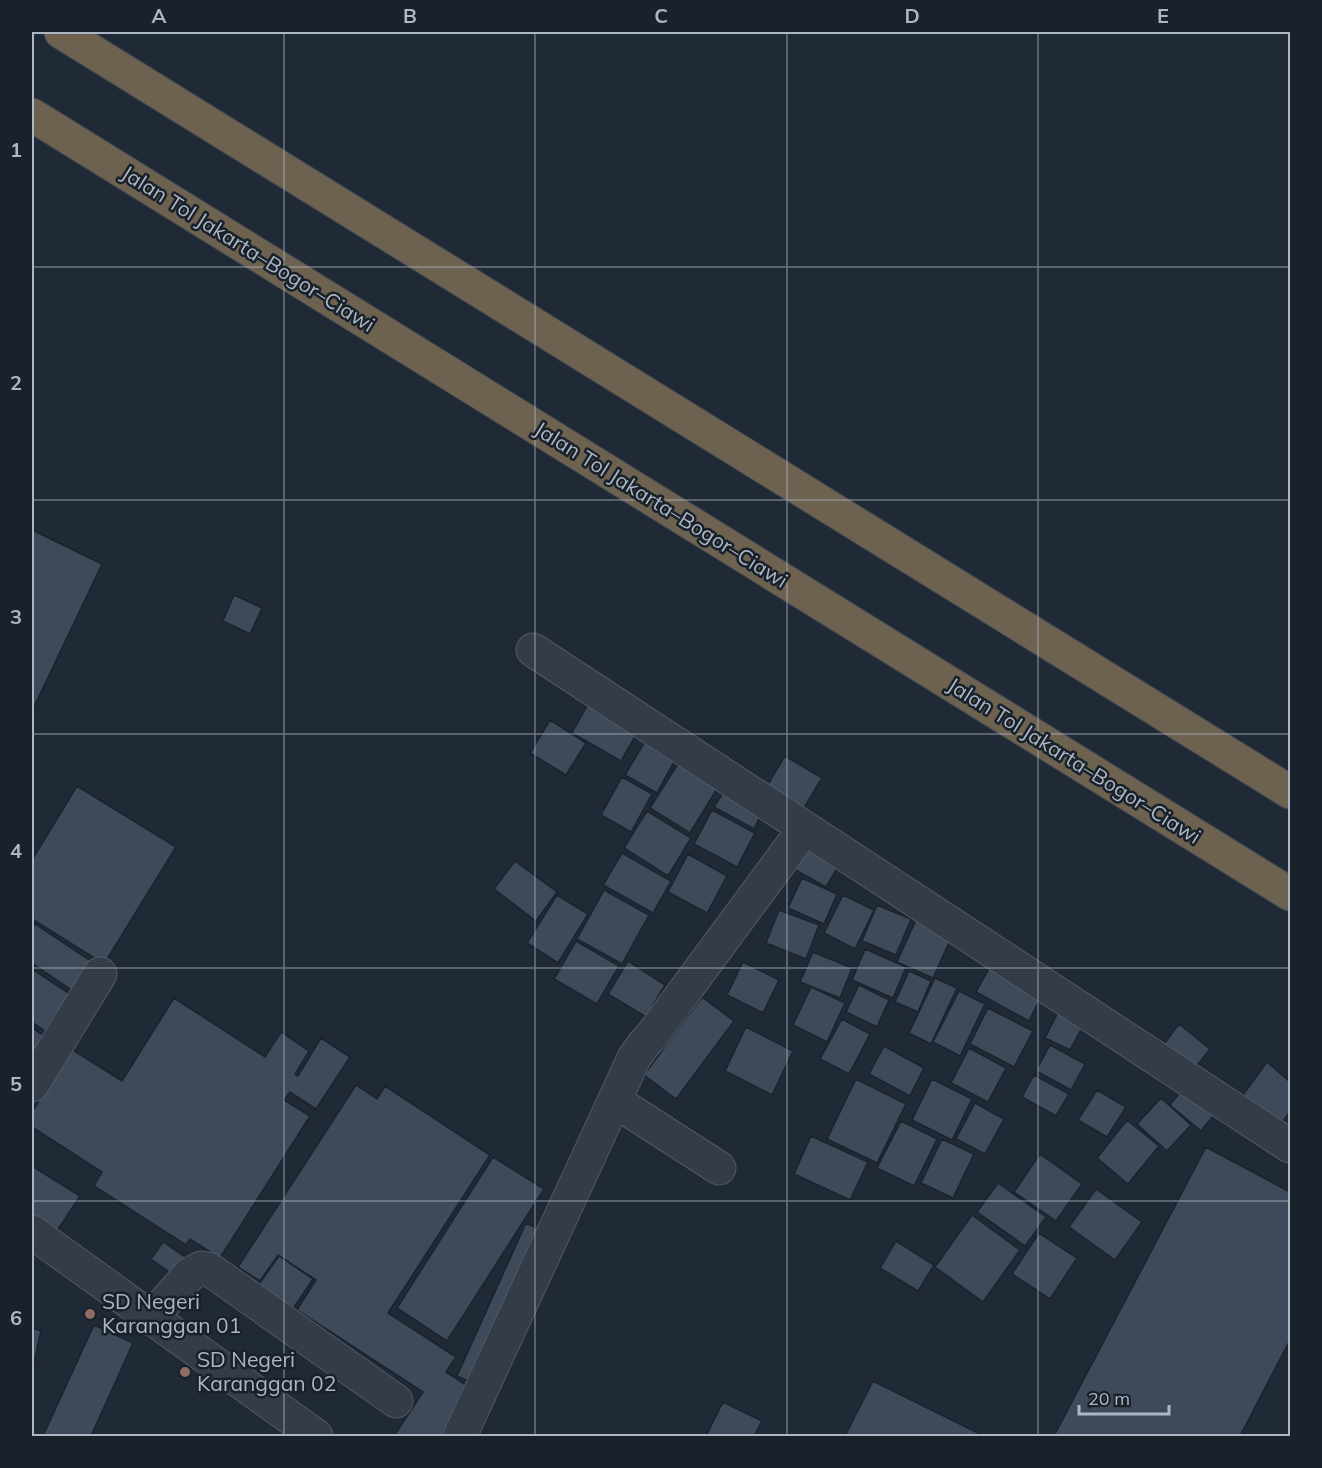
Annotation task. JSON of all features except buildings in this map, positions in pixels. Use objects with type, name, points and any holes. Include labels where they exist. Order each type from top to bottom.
[{"type":"highway","points":[[61,32],[1290,792]]},
{"type":"highway","name":"Jalan Tol Jakarta–Bogor–Ciawi","points":[[32,115],[1290,894]]},
{"type":"street","points":[[533,650],[1290,1146]]},
{"type":"street","points":[[460,1437],[634,1058],[805,828]]},
{"type":"street","points":[[32,1085],[100,974]]},
{"type":"street","points":[[615,1101],[719,1168]]},
{"type":"street","points":[[32,1232],[316,1437]]},
{"type":"street","points":[[150,1318],[190,1274],[201,1268],[209,1269],[396,1401]]},
{"type":"place","name":"SD Negeri Karanggan 01","points":[[90,1314]]},
{"type":"place","name":"SD Negeri Karanggan 02","points":[[185,1372]]}]
